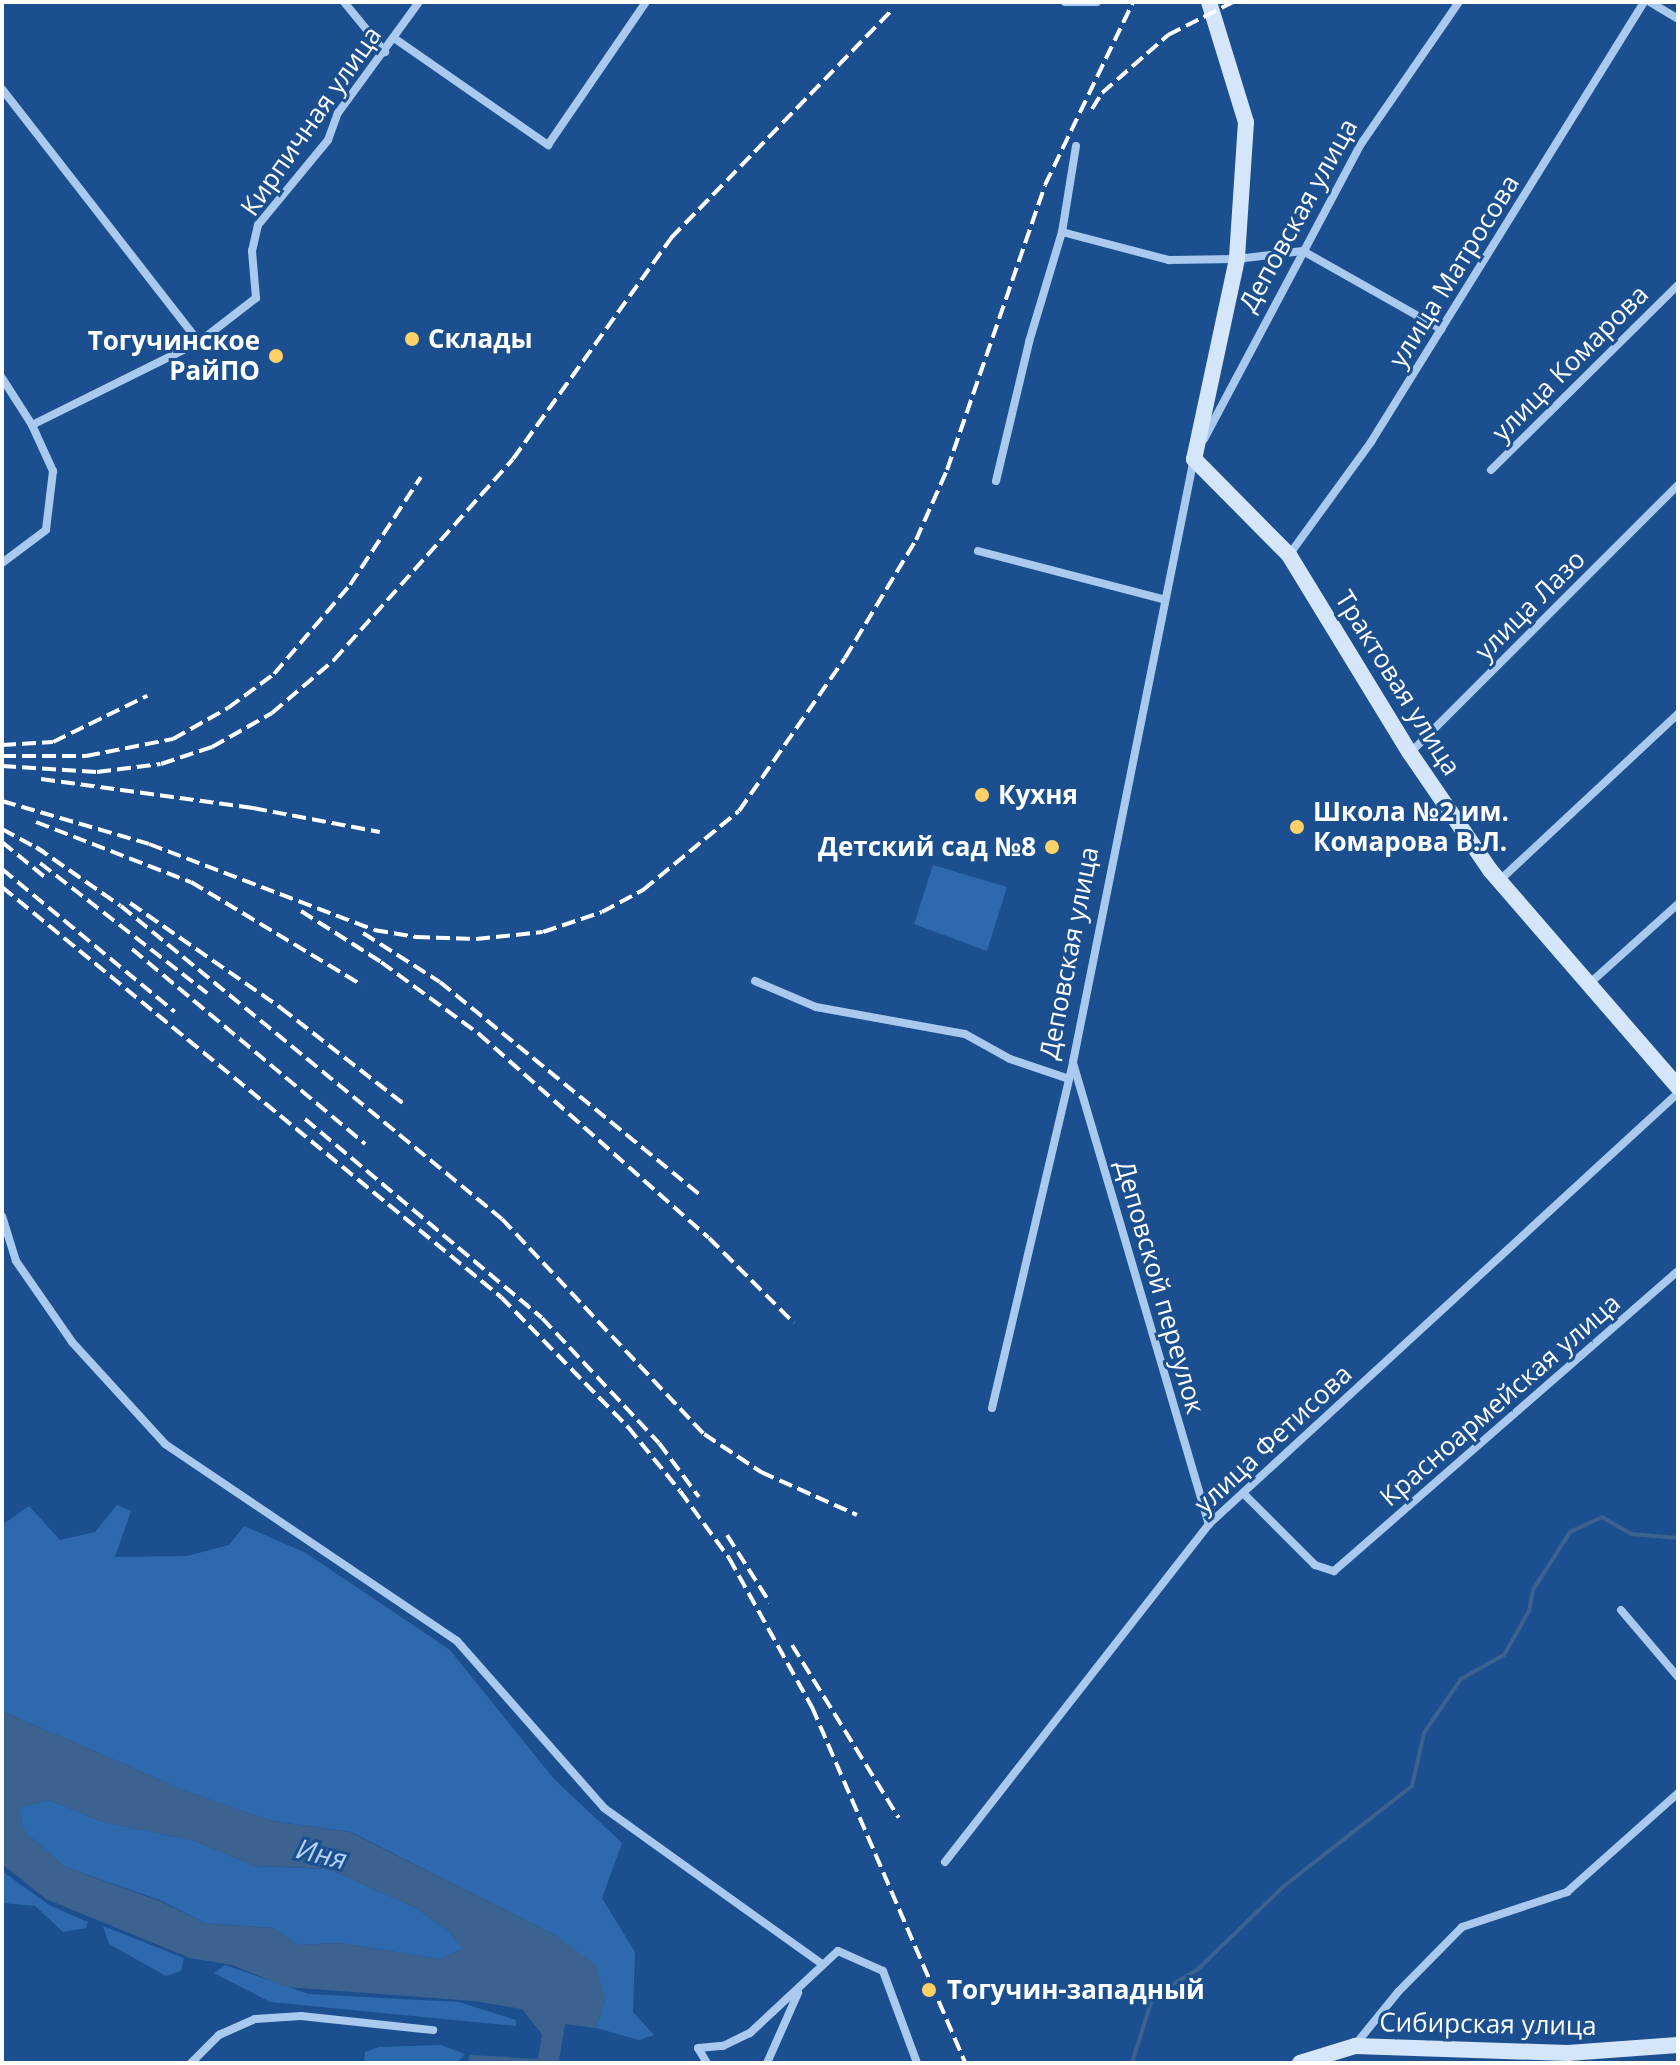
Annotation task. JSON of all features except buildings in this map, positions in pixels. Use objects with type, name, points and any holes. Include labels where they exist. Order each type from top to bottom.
[{"type":"street","points":[[344,2],[385,52]]},
{"type":"street","name":"Кирпичная улица","points":[[32,425],[199,342],[256,298],[252,251],[258,225],[328,140],[338,113],[419,2]]},
{"type":"street","points":[[394,38],[548,145],[646,2]]},
{"type":"street","points":[[1065,2],[1097,2]]},
{"type":"street","name":"Деповская улица","points":[[992,1408],[1073,1062],[1162,599],[1237,259],[1246,122],[1209,2]]},
{"type":"street","name":"Деповская улица","points":[[1194,459],[1361,144],[1459,2]]},
{"type":"street","name":"улица Матросова","points":[[1289,555],[1371,442],[1644,2]]},
{"type":"street","points":[[1650,2],[1678,19]]},
{"type":"street","points":[[2,89],[199,342]]},
{"type":"street","points":[[996,481],[1029,342],[1062,232],[1076,146]]},
{"type":"street","points":[[1062,232],[1169,260],[1237,259],[1303,251],[1441,329]]},
{"type":"street","name":"улица Комарова","points":[[1491,470],[1678,285]]},
{"type":"street","points":[[2,378],[32,425],[53,471],[46,530],[2,563]]},
{"type":"street","name":"Трактовая улица","points":[[1194,459],[1289,555],[1410,753],[1500,880],[1678,1090]]},
{"type":"street","name":"улица Лазо","points":[[1410,753],[1678,485]]},
{"type":"street","points":[[978,551],[1162,599]]},
{"type":"street","points":[[1500,880],[1678,714]]},
{"type":"street","points":[[1590,983],[1678,904]]},
{"type":"street","points":[[755,981],[816,1007],[965,1034],[1010,1059],[1069,1079]]},
{"type":"street","name":"Деповской переулок","points":[[1073,1062],[1209,1524]]},
{"type":"street","name":"улица Фетисова","points":[[945,1862],[1209,1524],[1678,1090]]},
{"type":"street","points":[[2,1216],[16,1261],[72,1342],[165,1444],[457,1641],[604,1808],[823,1965]]},
{"type":"street","name":"Красноармейская улица","points":[[1243,1493],[1315,1565],[1334,1571],[1678,1271]]},
{"type":"street","points":[[1621,1610],[1678,1677]]},
{"type":"street","points":[[1355,2046],[1398,1992],[1462,1927],[1567,1892],[1678,1793]]},
{"type":"street","points":[[707,2063],[698,2048],[723,2046],[750,2033],[838,1951],[847,1951],[883,1971],[917,2063]]},
{"type":"street","points":[[767,2063],[785,2016],[807,1979]]},
{"type":"street","points":[[191,2063],[219,2035],[271,2016],[433,2030]]},
{"type":"street","name":"Сибирская улица","points":[[1300,2063],[1355,2046],[1568,2053],[1678,2045]]},
{"type":"shaded area","points":[[933,865],[1007,887],[987,951],[914,924]]},
{"type":"shaded area","points":[[117,1505],[131,1511],[115,1557],[187,1556],[229,1545],[244,1526],[306,1553],[450,1650],[554,1779],[622,1843],[602,1898],[635,1952],[633,2012],[654,2035],[639,2040],[596,2028],[605,1999],[556,1936],[351,1832],[272,1821],[188,1792],[2,1711],[2,1525],[29,1506],[60,1540],[95,1532]]},
{"type":"shaded area","points":[[49,1800],[103,1822],[192,1840],[255,1866],[329,1869],[416,1908],[449,1931],[463,1949],[439,1959],[340,1943],[299,1945],[272,1928],[205,1923],[162,1901],[65,1867],[23,1830],[19,1808]]},
{"type":"shaded area","points":[[2,1871],[49,1905],[88,1922],[86,1928],[63,1932],[35,1906],[2,1903]]},
{"type":"shaded area","points":[[103,1926],[184,1958],[181,1971],[166,1976],[109,1944]]},
{"type":"shaded area","points":[[225,1965],[309,1994],[459,2002],[516,2020],[516,2026],[270,2002],[214,1973]]},
{"type":"shaded area","points":[[441,2045],[465,2054],[457,2063],[364,2063],[365,2052],[379,2047]]},
{"type":"water","name":"Иня","points":[[2,1711],[188,1792],[272,1821],[350,1832],[556,1936],[596,1965],[605,1999],[596,2028],[565,2024],[559,2060],[563,2063],[467,2063],[470,2055],[538,2059],[542,2034],[522,2009],[474,2001],[286,1987],[232,1965],[190,1958],[46,1899],[2,1864]],"holes":[[[49,1800],[103,1822],[192,1840],[255,1866],[329,1869],[416,1908],[449,1931],[463,1949],[439,1959],[340,1943],[299,1945],[272,1928],[205,1923],[162,1902],[65,1867],[23,1830],[19,1808]]]},
{"type":"waterway","points":[[1132,2063],[1153,1996],[1197,1970],[1284,1886],[1412,1786],[1424,1733],[1461,1679],[1504,1655],[1529,1611],[1533,1590],[1570,1532],[1602,1517],[1631,1534],[1678,1538]]},
{"type":"railway","points":[[2,801],[149,844],[374,930],[416,937],[476,939],[543,932],[602,912],[643,890],[739,811],[845,658],[916,540],[947,470],[1045,185],[1133,2]]},
{"type":"railway","points":[[1092,109],[1102,93],[1168,35],[1233,2]]},
{"type":"railway","points":[[2,766],[97,772],[161,764],[212,747],[272,713],[334,660],[513,459],[671,238],[892,10]]},
{"type":"railway","points":[[2,756],[86,756],[173,739],[228,708],[274,674],[350,585],[421,477]]},
{"type":"railway","points":[[2,745],[53,742],[147,696]]},
{"type":"railway","points":[[41,779],[253,808],[380,832]]},
{"type":"railway","points":[[36,822],[191,882],[362,985]]},
{"type":"railway","points":[[2,829],[44,852]]},
{"type":"railway","points":[[2,842],[46,878]]},
{"type":"railway","points":[[36,847],[121,906],[502,1219],[704,1434],[761,1472],[857,1515]]},
{"type":"railway","points":[[40,863],[207,993]]},
{"type":"railway","points":[[2,869],[175,1012]]},
{"type":"railway","points":[[2,887],[501,1297],[628,1427],[729,1558],[812,1707],[965,2063]]},
{"type":"railway","points":[[130,903],[281,1008],[405,1105]]},
{"type":"railway","points":[[301,911],[381,962],[479,1034],[709,1238],[794,1323]]},
{"type":"railway","points":[[363,933],[440,982],[699,1194]]},
{"type":"railway","points":[[132,949],[365,1144]]},
{"type":"railway","points":[[305,1119],[542,1318],[659,1443],[699,1497]]},
{"type":"railway","points":[[727,1535],[770,1603]]},
{"type":"railway","points":[[792,1645],[899,1818]]},
{"type":"place","name":"Склады","points":[[412,339]]},
{"type":"place","name":"Тогучинское РайПО","points":[[276,356]]},
{"type":"place","name":"Кухня","points":[[982,795]]},
{"type":"place","name":"Школа №2 им. Комарова В.Л.","points":[[1297,827]]},
{"type":"place","name":"Детский сад №8","points":[[1052,847]]},
{"type":"place","name":"Тогучин-западный","points":[[929,1990]]}]
